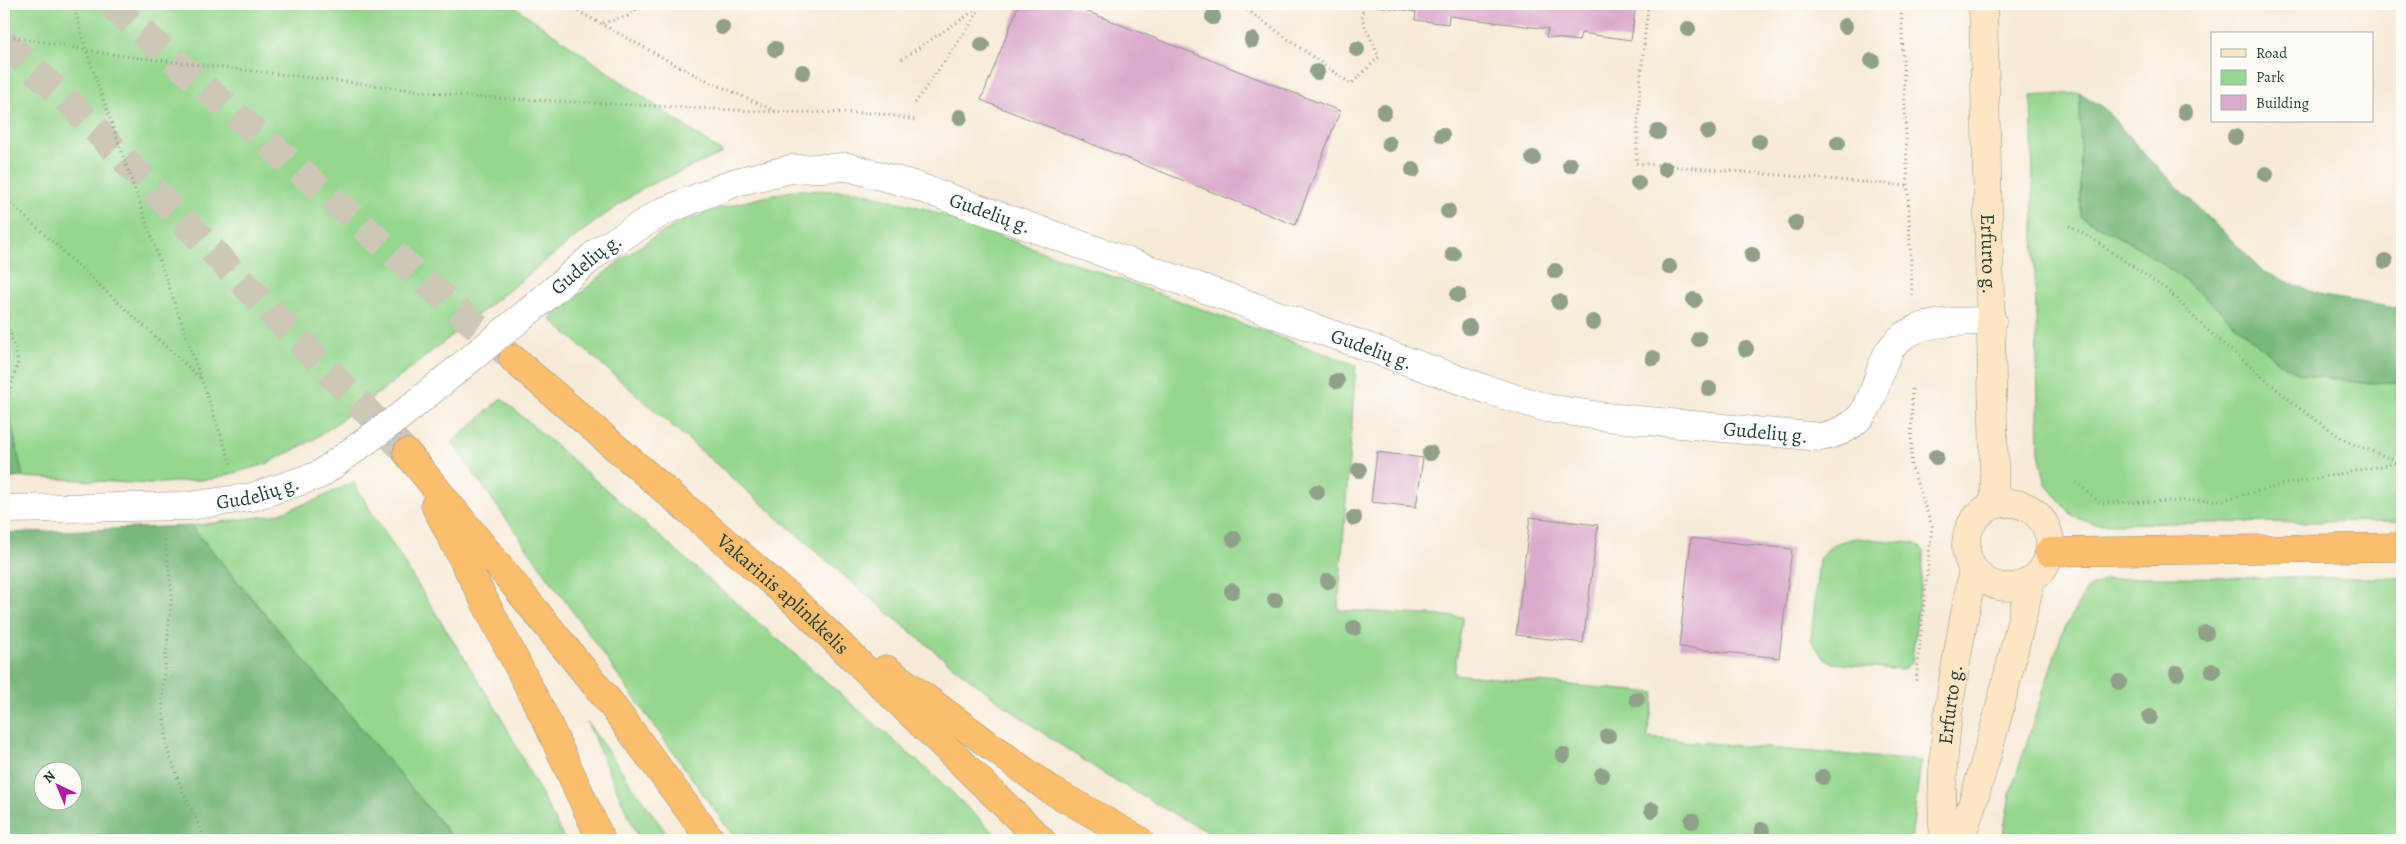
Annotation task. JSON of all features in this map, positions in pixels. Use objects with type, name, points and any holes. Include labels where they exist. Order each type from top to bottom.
[{"type":"highway","name":"Vakarinis aplinkkelis","points":[[513,359],[802,608],[1041,840]]},
{"type":"highway","points":[[601,840],[548,724],[407,453],[611,704],[711,840]]},
{"type":"highway","points":[[2049,552],[2402,547]]},
{"type":"highway","points":[[802,608],[1049,789],[1139,840]]},
{"type":"street","name":"Erfurto g.","points":[[1983,4],[1995,504]]},
{"type":"street","name":"Gudelių g.","points":[[4,509],[161,508],[189,506],[243,498],[319,475],[399,417],[539,303],[599,251],[662,212],[736,182],[791,169],[848,167],[910,184],[1488,390],[1547,408],[1606,417],[1820,438],[1833,435],[1863,415],[1870,403],[1884,359],[1895,342],[1913,331],[1941,324],[1992,321]]},
{"type":"street","points":[[2012,503],[2028,508],[2041,519],[2049,535],[2049,552],[2043,568],[2031,580],[2015,586],[1998,586],[1984,580],[1973,569],[1967,555],[1966,540],[1970,526],[1980,512],[1995,504],[2012,503]]},
{"type":"street","name":"Erfurto g.","points":[[1944,840],[1941,804],[1948,705],[1973,569]]},
{"type":"street","points":[[1960,840],[1973,804],[2006,683],[2031,580]]},
{"type":"path","points":[[73,4],[86,50],[243,498]]},
{"type":"path","points":[[565,4],[689,72],[777,112]]},
{"type":"path","points":[[602,23],[628,16],[642,4]]},
{"type":"path","points":[[773,11],[781,4]]},
{"type":"path","points":[[915,103],[968,28],[982,4]]},
{"type":"path","points":[[1238,4],[1351,84],[1379,58],[1362,19],[1363,4]]},
{"type":"path","points":[[1648,4],[1640,84],[1636,163],[1909,186]]},
{"type":"path","points":[[1901,4],[1913,331]]},
{"type":"path","points":[[902,60],[978,9]]},
{"type":"path","points":[[4,34],[108,54],[473,97],[777,112],[877,113],[916,120]]},
{"type":"path","points":[[4,197],[201,379]]},
{"type":"path","points":[[2069,226],[2088,236],[2166,289],[2204,327],[2299,408],[2346,441],[2400,462]]},
{"type":"path","points":[[4,310],[18,362],[4,410]]},
{"type":"path","points":[[1912,388],[1911,465],[1932,526],[1916,682]]},
{"type":"path","points":[[2076,482],[2100,503],[2223,500],[2281,485],[2400,462]]},
{"type":"path","points":[[161,508],[172,592],[162,698],[167,748],[182,790],[206,840]]},
{"type":"green space","points":[[4,4],[511,4],[723,153],[643,188],[592,224],[391,384],[313,440],[266,464],[212,479],[149,484],[23,477],[4,391]]},
{"type":"green space","points":[[2080,93],[2081,217],[2140,248],[2181,277],[2278,362],[2301,374],[2363,383],[2402,382],[2402,521],[2094,524],[2074,517],[2046,485],[2039,453],[2031,96]]},
{"type":"green space","points":[[2080,93],[2103,107],[2146,156],[2264,272],[2323,296],[2402,309],[2402,382],[2363,383],[2301,374],[2278,362],[2181,277],[2140,248],[2081,217]]},
{"type":"green space","points":[[796,190],[857,191],[922,208],[1356,365],[1338,610],[1463,617],[1454,674],[1655,693],[1647,738],[1921,761],[1911,840],[1225,840],[1165,809],[1107,775],[1052,739],[946,660],[844,575],[550,319],[626,256],[675,226],[719,209]]},
{"type":"green space","points":[[4,391],[23,477],[4,479]]},
{"type":"green space","points":[[501,398],[939,780],[1001,840],[736,840],[452,443]]},
{"type":"green space","points":[[353,482],[500,715],[565,840],[455,840],[191,526],[274,515],[318,499]]},
{"type":"green space","points":[[191,526],[455,840],[4,840],[4,533]]},
{"type":"green space","points":[[1856,538],[1914,543],[1924,552],[1912,662],[1902,670],[1833,663],[1823,657],[1811,640],[1819,559],[1835,544]]},
{"type":"green space","points":[[2141,577],[2402,578],[2402,840],[2002,840],[2010,794],[2062,633],[2086,590],[2105,580]]},
{"type":"green space","points":[[587,722],[671,840],[639,840]]},
{"type":"building","points":[[1019,4],[1068,4],[1340,111],[1295,225],[981,100]]},
{"type":"building","points":[[1365,4],[1636,4],[1631,40],[1581,33],[1579,41],[1546,37],[1548,29],[1449,16],[1448,24],[1415,20],[1416,12]]},
{"type":"building","points":[[1377,452],[1423,458],[1416,507],[1371,502]]},
{"type":"building","points":[[1530,517],[1598,525],[1583,643],[1516,635]]},
{"type":"building","points":[[1691,538],[1792,549],[1779,658],[1679,647]]},
{"type":"tunnel","points":[[110,4],[510,356]]},
{"type":"tunnel","points":[[4,42],[70,103],[407,453]]}]
